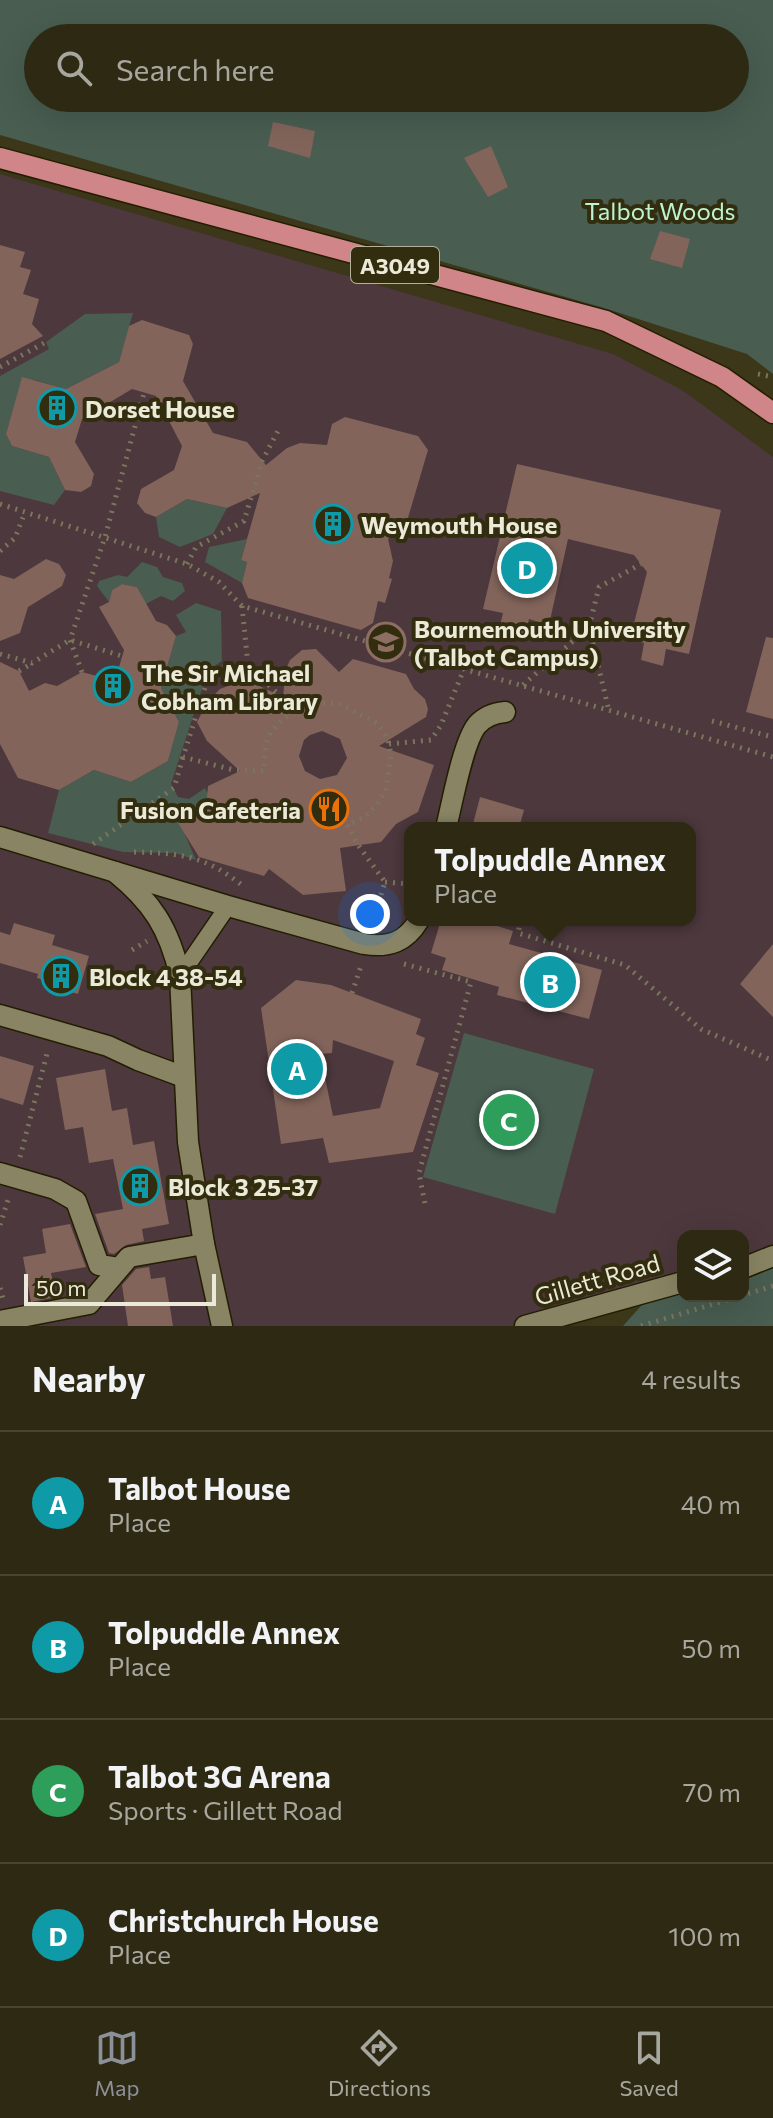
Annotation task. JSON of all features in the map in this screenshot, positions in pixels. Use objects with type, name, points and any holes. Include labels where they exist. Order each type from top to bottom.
[{"type":"main road","name":"A3049","points":[[0,158],[606,321],[722,377],[773,413]]},
{"type":"street","points":[[448,822],[477,725],[492,713],[505,712]]},
{"type":"street","points":[[0,837],[228,906],[372,945],[386,946],[405,939],[415,926]]},
{"type":"street","points":[[115,872],[154,909],[169,939],[180,976],[188,1142],[204,1244],[222,1326]]},
{"type":"street","points":[[0,1015],[119,1049],[138,1060],[184,1077]]},
{"type":"street","points":[[7,1175],[55,1189],[76,1201],[99,1265],[119,1268]]},
{"type":"street","points":[[0,1321],[89,1304],[129,1257],[204,1244]]},
{"type":"street","points":[[749,1266],[773,1256]]},
{"type":"street","name":"Gillett Road","points":[[525,1326],[677,1284]]},
{"type":"lane","points":[[180,976],[228,906]]},
{"type":"path","points":[[0,367],[46,342]]},
{"type":"path","points":[[82,672],[70,640],[105,537],[144,393]]},
{"type":"path","points":[[187,564],[196,547],[244,521],[262,461],[280,427]]},
{"type":"path","points":[[0,504],[187,564],[219,582],[242,606],[773,757]]},
{"type":"path","points":[[0,551],[15,538],[25,512]]},
{"type":"path","points":[[609,711],[589,627],[599,587],[641,564]]},
{"type":"path","points":[[242,606],[248,665],[277,693],[290,714]]},
{"type":"path","points":[[522,686],[589,627]]},
{"type":"path","points":[[19,671],[70,640],[122,656]]},
{"type":"path","points":[[0,654],[32,663]]},
{"type":"path","points":[[94,844],[174,788],[210,672],[221,667],[248,665]]},
{"type":"path","points":[[389,744],[431,740],[441,725],[464,669]]},
{"type":"path","points":[[183,757],[234,770],[264,771],[265,744],[275,726],[290,714],[314,703],[338,703],[377,723],[389,744],[391,755],[386,791],[365,817],[347,825],[385,882],[404,884]]},
{"type":"path","points":[[712,721],[773,737]]},
{"type":"path","points":[[79,840],[108,848]]},
{"type":"path","points":[[123,852],[175,853],[220,868],[245,887]]},
{"type":"path","points":[[352,993],[362,964],[372,961],[371,927],[385,882]]},
{"type":"path","points":[[520,926],[518,933],[625,965],[701,1029],[773,1061]]},
{"type":"path","points":[[402,964],[471,982],[419,1173],[425,1204]]},
{"type":"path","points":[[7,1175],[53,1030]]},
{"type":"path","points":[[641,1326],[773,1286]]},
{"type":"shaded area","name":"Bournemouth University (Talbot Campus)","points":[[0,174],[613,354],[682,390],[773,457],[773,1256],[749,1266],[749,1230],[677,1230],[677,1284],[525,1326],[0,1326]]},
{"type":"green space","name":"Talbot Woods","points":[[0,0],[773,0],[773,374],[747,354],[604,308],[0,135]]},
{"type":"green space","points":[[133,313],[119,362],[66,389],[34,380],[20,386],[6,434],[12,446],[49,457],[65,490],[54,505],[0,491],[0,376],[49,349],[46,342],[85,314]]},
{"type":"green space","points":[[187,499],[227,508],[213,534],[180,547],[159,537],[156,517]]},
{"type":"green space","points":[[247,539],[241,559],[247,562],[242,583],[205,562],[209,547]]},
{"type":"green space","points":[[142,562],[157,567],[163,577],[182,583],[185,591],[173,601],[161,596],[146,604],[137,587],[122,584],[112,590],[109,602],[97,586],[99,581],[118,575],[127,577]]},
{"type":"green space","points":[[196,603],[221,611],[222,661],[208,670],[171,784],[178,797],[189,799],[205,788],[212,803],[180,823],[196,860],[175,853],[123,852],[48,833],[59,790],[94,770],[131,782],[168,761],[179,722],[161,688],[176,636],[186,632],[176,615]]},
{"type":"green space","points":[[464,1033],[594,1069],[555,1214],[423,1177]]},
{"type":"green space","points":[[773,1256],[773,1326],[623,1326],[657,1288],[677,1283],[677,1302],[749,1302],[749,1266]]},
{"type":"building","points":[[273,122],[315,131],[310,158],[268,146]]},
{"type":"building","points":[[491,146],[508,187],[488,197],[464,158]]},
{"type":"building","points":[[660,231],[690,239],[682,268],[650,259]]},
{"type":"building","points":[[0,245],[25,252],[20,267],[31,270],[23,294],[39,299],[32,324],[43,336],[0,359]]},
{"type":"building","points":[[142,320],[189,335],[193,344],[183,381],[213,433],[247,442],[266,465],[287,448],[300,443],[327,445],[332,424],[345,417],[418,436],[428,450],[405,528],[388,539],[393,561],[389,578],[392,579],[385,603],[378,601],[373,623],[361,630],[248,598],[242,583],[247,562],[241,560],[260,493],[227,508],[187,499],[156,517],[145,513],[137,503],[141,489],[174,470],[182,446],[156,396],[132,389],[82,419],[75,442],[94,474],[91,486],[81,492],[65,490],[49,457],[12,446],[6,434],[22,377],[66,389],[119,362],[129,326]]},
{"type":"building","points":[[517,464],[721,510],[689,654],[666,649],[663,666],[641,660],[644,643],[630,639],[647,572],[634,555],[568,539],[549,625],[529,619],[525,637],[499,630],[503,613],[483,609]]},
{"type":"building","points":[[46,559],[59,564],[66,575],[62,586],[28,607],[20,633],[0,641],[0,575],[14,579]]},
{"type":"building","name":"The Sir Michael Cobham Library","points":[[122,584],[137,587],[156,621],[167,625],[176,636],[161,688],[179,722],[168,761],[131,782],[94,770],[59,790],[18,778],[0,744],[0,662],[19,671],[29,691],[45,683],[57,686],[82,672],[115,681],[124,650],[99,607],[109,602],[112,590]]},
{"type":"building","points":[[766,637],[773,638],[773,719],[746,712]]},
{"type":"building","points":[[316,649],[339,672],[353,659],[406,674],[414,689],[425,699],[428,709],[426,717],[379,746],[434,765],[418,812],[396,824],[381,842],[340,848],[346,891],[303,895],[269,869],[264,876],[199,857],[178,823],[206,807],[208,786],[240,771],[207,741],[197,722],[208,701],[220,689],[241,681],[283,697],[286,669],[290,660],[302,650]],"holes":[[[322,731],[340,739],[347,758],[337,775],[320,779],[305,771],[299,756],[304,740]]]},
{"type":"building","points":[[480,797],[524,810],[521,822],[474,822]]},
{"type":"building","name":"Block 4 38-54","points":[[14,923],[55,935],[52,945],[89,956],[78,994],[49,986],[50,981],[37,978],[38,974],[0,963],[0,932],[10,935]]},
{"type":"building","points":[[439,926],[497,926],[513,931],[509,944],[602,970],[589,1019],[497,995],[499,987],[442,970],[446,958],[431,953]]},
{"type":"building","points":[[773,944],[773,1017],[740,984]]},
{"type":"building","points":[[296,980],[331,985],[421,1019],[416,1034],[425,1038],[416,1065],[439,1073],[413,1152],[329,1163],[323,1138],[281,1144],[261,1008]],"holes":[[[333,1040],[394,1061],[380,1108],[333,1116],[320,1054],[332,1053]]]},
{"type":"building","points":[[0,1056],[34,1066],[23,1105],[0,1098]]},
{"type":"building","name":"Block 3 25-37","points":[[105,1069],[112,1111],[127,1108],[133,1145],[154,1141],[169,1224],[142,1229],[144,1241],[126,1245],[114,1254],[109,1253],[95,1214],[123,1209],[113,1159],[89,1163],[83,1127],[65,1130],[56,1078]]},
{"type":"building","points":[[70,1224],[86,1267],[51,1273],[56,1297],[31,1302],[23,1257],[46,1253],[42,1229]]},
{"type":"building","points":[[149,1267],[151,1279],[165,1277],[173,1326],[128,1326],[122,1285],[136,1269]]},
{"type":"place","name":"Dorset House","points":[[57,408]]},
{"type":"place","name":"Weymouth House","points":[[333,524]]},
{"type":"place","name":"Christchurch House","points":[[527,568]]},
{"type":"place","name":"Bournemouth University (Talbot Campus)","points":[[386,642]]},
{"type":"place","name":"The Sir Michael Cobham Library","points":[[113,686]]},
{"type":"place","name":"Fusion Cafeteria","points":[[329,809]]},
{"type":"place","name":"Block 4 38-54","points":[[61,976]]},
{"type":"place","name":"Tolpuddle Annex","points":[[550,982]]},
{"type":"place","name":"Talbot House","points":[[297,1069]]},
{"type":"place","name":"Talbot 3G Arena","points":[[509,1120]]},
{"type":"place","name":"Block 3 25-37","points":[[140,1186]]}]
